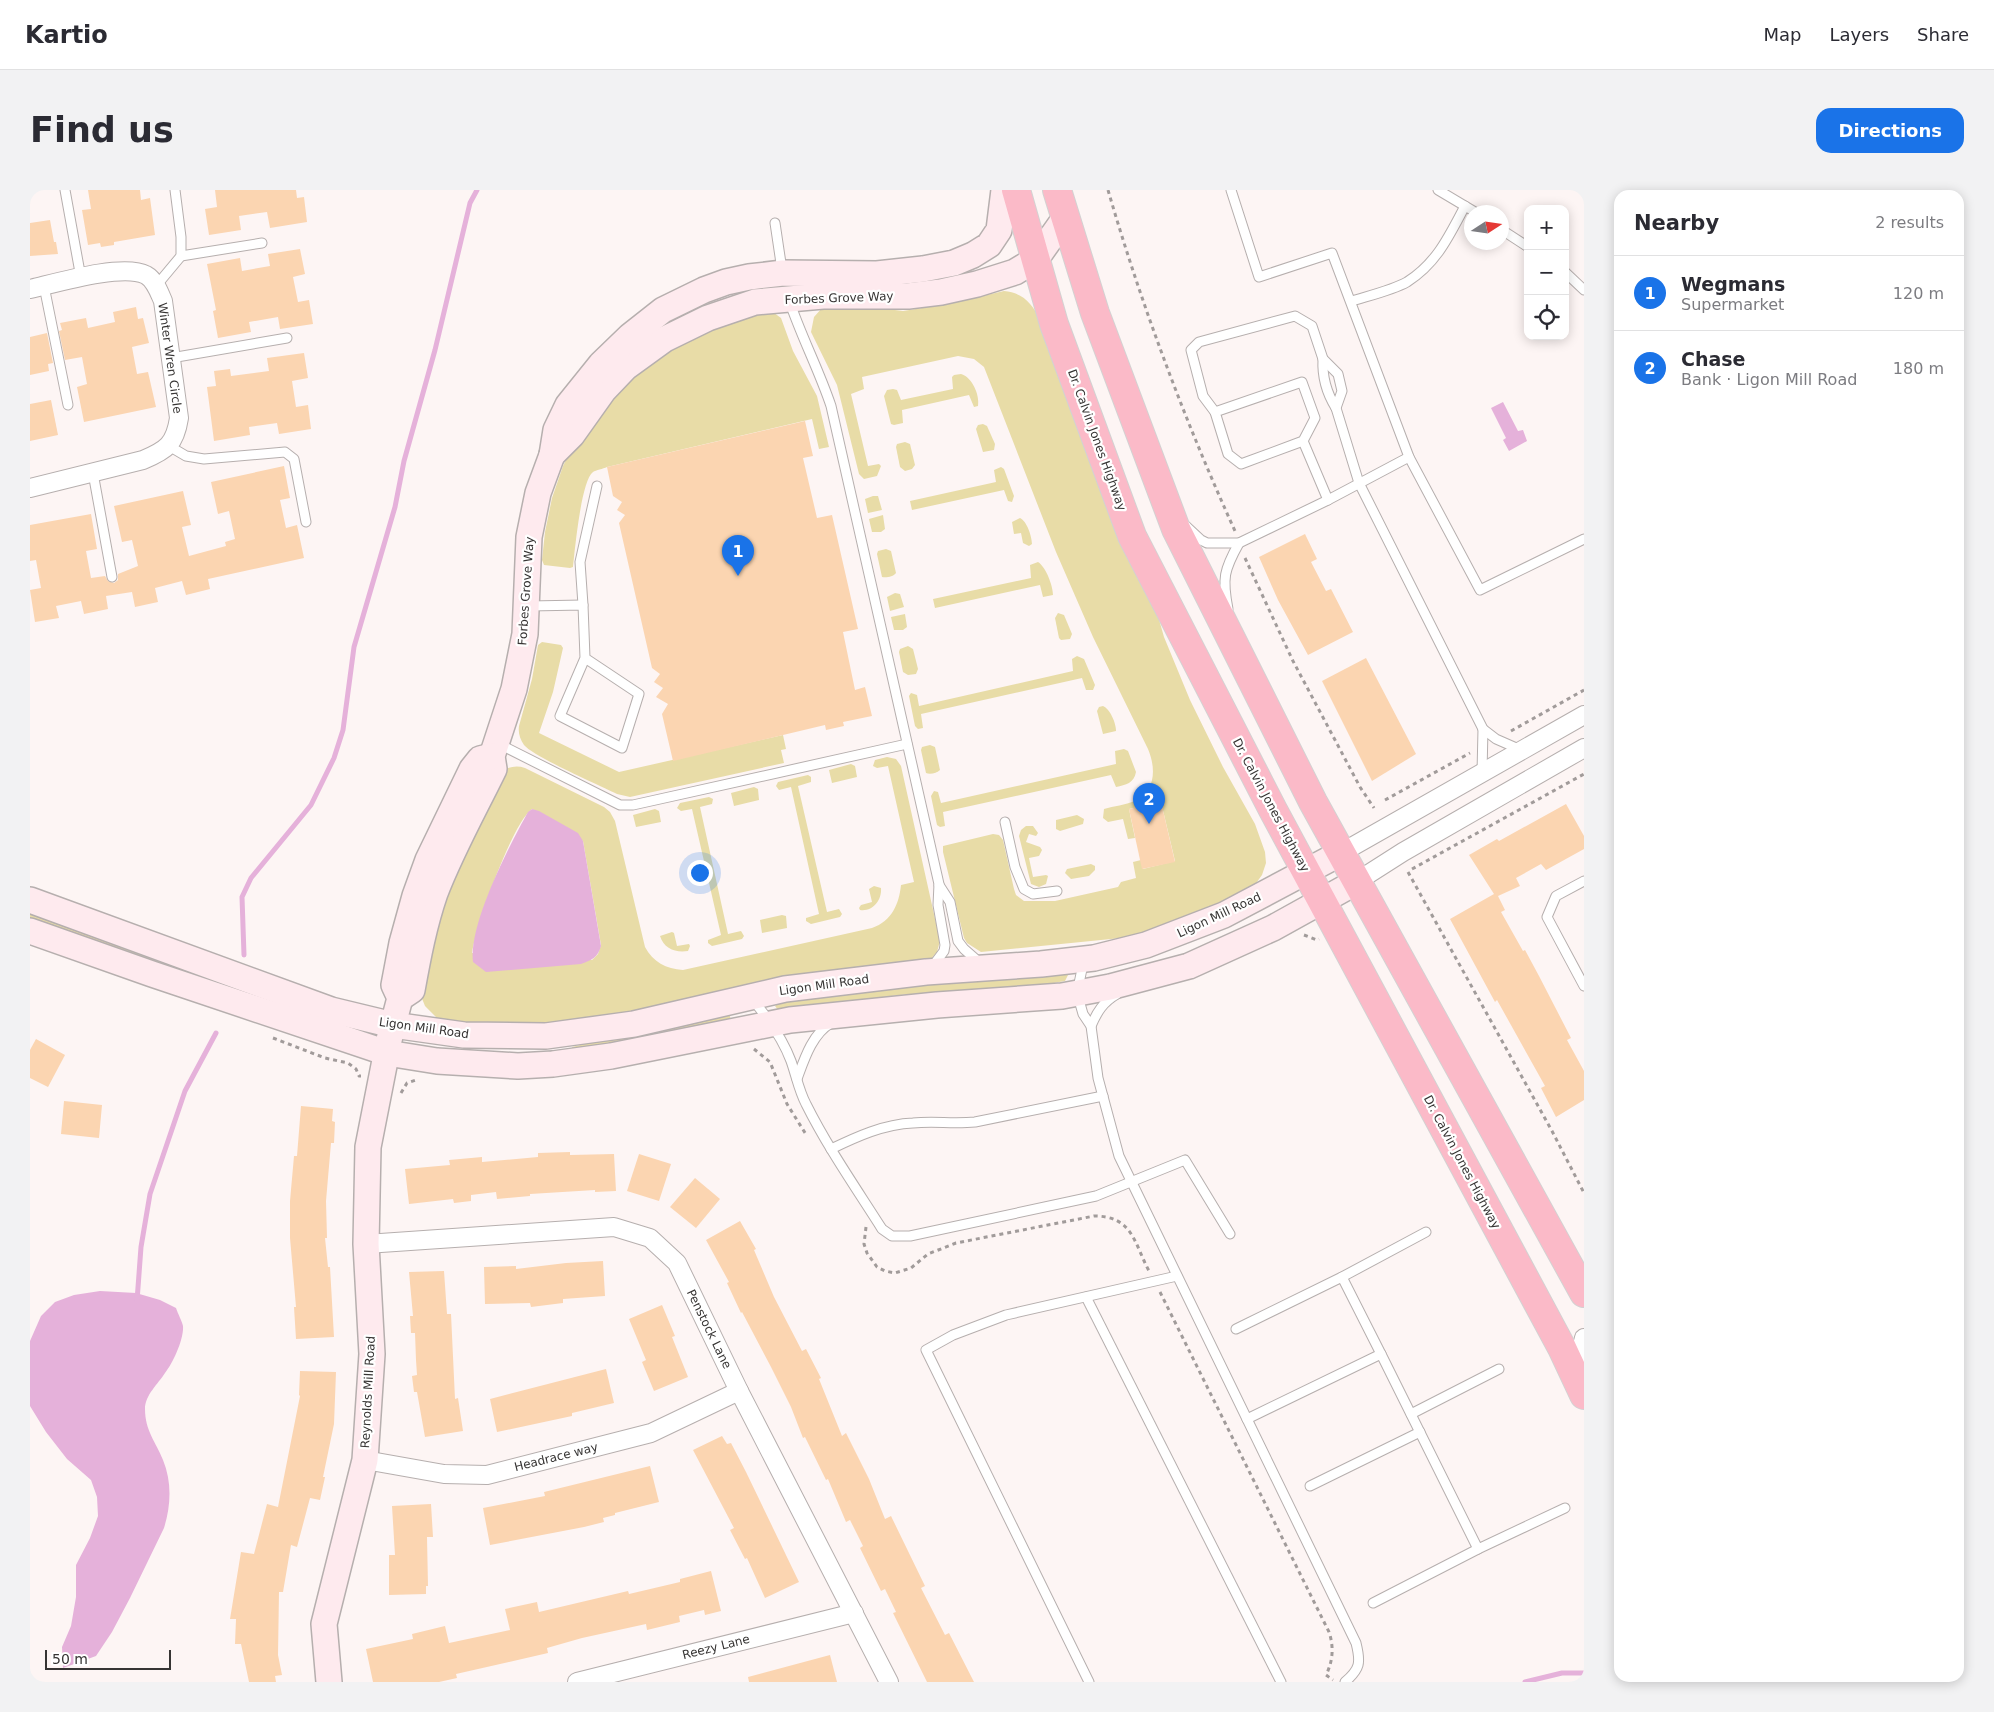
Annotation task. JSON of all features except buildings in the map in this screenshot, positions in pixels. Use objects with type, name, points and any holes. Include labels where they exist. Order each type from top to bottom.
[{"type":"highway","name":"Dr. Calvin Jones Highway","points":[[1016,190],[1054,324],[1132,536],[1273,810],[1557,1339],[1582,1390]]},
{"type":"highway","points":[[1056,190],[1095,314],[1176,529],[1340,853],[1584,1293]]},
{"type":"highway","points":[[1560,1250],[1584,1264]]},
{"type":"main road","name":"Forbes Grove Way","points":[[552,455],[572,436],[604,390],[648,350],[683,330],[755,302],[786,286],[923,269],[954,262],[973,255],[989,245],[999,230],[1004,190]]},
{"type":"main road","name":"Forbes Grove Way","points":[[494,750],[514,689],[525,634],[529,537],[538,493],[552,455],[556,430],[568,405],[601,364],[630,336],[663,310],[704,290],[726,282],[749,277],[823,296],[908,296],[941,292],[977,284],[1015,272],[1036,259],[1065,218]]},
{"type":"main road","points":[[389,1039],[400,998],[394,985],[402,943],[415,896],[428,860],[472,769],[480,759],[494,750]]},
{"type":"main road","name":"Ligon Mill Road","points":[[30,931],[152,974],[389,1039],[464,1035],[546,1036],[634,1024],[785,989],[926,972],[1041,964],[1094,958],[1146,945],[1185,932],[1224,915],[1340,853]]},
{"type":"main road","name":"Ligon Mill Road","points":[[30,900],[331,1010],[437,1061],[518,1066],[553,1064],[611,1056],[772,1024],[848,1013],[1025,1000],[1077,993],[1150,977],[1189,966],[1221,952],[1273,928],[1356,882]]},
{"type":"main road","name":"Reynolds Mill Road","points":[[329,1682],[324,1624],[365,1460],[372,1354],[366,1244],[368,1146],[389,1039]]},
{"type":"street","name":"Winter Wren Circle","points":[[37,287],[118,271],[134,271],[147,276],[156,286],[163,301],[179,418],[176,433],[170,446]]},
{"type":"street","points":[[30,488],[143,460],[170,446]]},
{"type":"street","name":"Ligon Mill Road","points":[[1340,853],[1584,715]]},
{"type":"street","name":"Ligon Mill Road","points":[[1356,882],[1404,852],[1584,748]]},
{"type":"street","name":"Penstock Lane","points":[[366,1244],[614,1227],[650,1238],[677,1262],[739,1391],[889,1682]]},
{"type":"street","points":[[1582,1390],[1580,1353],[1584,1338]]},
{"type":"street","name":"Headrace way","points":[[365,1460],[444,1474],[487,1474],[651,1433],[739,1391]]},
{"type":"street","name":"Reezy Lane","points":[[577,1682],[854,1613]]},
{"type":"lane","points":[[65,190],[81,278]]},
{"type":"lane","points":[[156,286],[180,256],[181,237],[175,190]]},
{"type":"lane","points":[[1231,190],[1259,276],[1332,253],[1409,457],[1480,590],[1584,539]]},
{"type":"lane","points":[[1438,190],[1464,205]]},
{"type":"lane","points":[[1352,302],[1406,282],[1422,270],[1438,254],[1464,208]]},
{"type":"lane","points":[[775,224],[786,286],[796,320],[823,381],[831,406],[939,884],[938,905],[945,945],[938,961],[926,972]]},
{"type":"lane","points":[[1509,235],[1524,244]]},
{"type":"lane","points":[[180,256],[262,243]]},
{"type":"lane","points":[[1569,276],[1584,290]]},
{"type":"lane","points":[[37,287],[68,404]]},
{"type":"lane","points":[[1215,412],[1302,382],[1316,418],[1303,441],[1241,464],[1228,454],[1215,412],[1203,396],[1191,350],[1199,342],[1295,316],[1312,326],[1324,359],[1338,374],[1342,391],[1336,408]]},
{"type":"lane","points":[[171,358],[287,338]]},
{"type":"lane","points":[[1324,359],[1322,375],[1329,398],[1336,408],[1359,483],[1483,730],[1482,773]]},
{"type":"lane","points":[[1303,441],[1328,500]]},
{"type":"lane","points":[[170,446],[186,456],[204,459],[285,452],[294,459],[306,522]]},
{"type":"lane","points":[[1166,503],[1201,540],[1215,544],[1239,543],[1328,500],[1409,457]]},
{"type":"lane","points":[[93,473],[112,577]]},
{"type":"lane","points":[[586,658],[639,694],[622,748],[560,716],[586,658],[580,562],[597,486]]},
{"type":"lane","points":[[1236,648],[1224,582],[1227,565],[1239,543]]},
{"type":"lane","points":[[526,606],[583,605]]},
{"type":"lane","points":[[1483,730],[1496,739],[1522,750]]},
{"type":"lane","points":[[494,750],[620,805],[633,805],[907,744]]},
{"type":"lane","points":[[1006,822],[1015,867],[1024,889],[1033,894],[1057,891]]},
{"type":"lane","points":[[1584,881],[1556,896],[1547,918],[1584,986]]},
{"type":"lane","points":[[939,884],[950,902],[958,941],[973,958],[988,968]]},
{"type":"lane","points":[[1094,958],[1082,969],[1077,993],[1083,1014],[1091,1026],[1098,1078],[1118,1156],[1356,1643],[1360,1658],[1356,1672],[1345,1682]]},
{"type":"lane","points":[[1091,1026],[1098,1011],[1105,1002],[1115,994],[1150,977]]},
{"type":"lane","points":[[750,997],[772,1024],[790,1059],[804,1101],[831,1149],[882,1229],[892,1236],[910,1236],[1096,1196],[1185,1160],[1230,1234]]},
{"type":"lane","points":[[797,1079],[806,1053],[826,1026],[848,1013]]},
{"type":"lane","points":[[831,1149],[855,1138],[894,1125],[913,1122],[955,1124],[975,1122],[1102,1096]]},
{"type":"lane","points":[[1236,1328],[1342,1277],[1426,1232]]},
{"type":"lane","points":[[1088,1682],[926,1350],[953,1336],[1006,1315],[1177,1276]]},
{"type":"lane","points":[[1342,1277],[1478,1549]]},
{"type":"lane","points":[[1086,1296],[1281,1682]]},
{"type":"lane","points":[[1247,1419],[1381,1354]]},
{"type":"lane","points":[[1411,1414],[1499,1369]]},
{"type":"lane","points":[[1310,1486],[1420,1432]]},
{"type":"lane","points":[[1373,1603],[1478,1549],[1565,1508]]},
{"type":"path","points":[[1108,190],[1139,289],[1171,378],[1204,462],[1235,532]]},
{"type":"path","points":[[1244,555],[1293,662],[1356,780],[1374,808]]},
{"type":"path","points":[[1504,735],[1584,690]]},
{"type":"path","points":[[1385,800],[1477,749]]},
{"type":"path","points":[[1412,869],[1584,774]]},
{"type":"path","points":[[1408,872],[1552,1131],[1584,1193]]},
{"type":"path","points":[[750,1046],[770,1062],[787,1104],[809,1138]]},
{"type":"path","points":[[866,1223],[864,1244],[867,1253],[878,1267],[895,1273],[911,1268],[928,1254],[956,1243],[1094,1216],[1116,1219],[1124,1224],[1130,1231],[1148,1268]]},
{"type":"path","points":[[1160,1291],[1329,1632],[1333,1644],[1326,1675],[1333,1680]]},
{"type":"shaded area","points":[[1004,291],[1017,294],[1027,300],[1041,321],[1190,700],[1223,767],[1255,824],[1265,852],[1266,863],[1262,875],[1254,886],[1219,904],[1174,923],[1131,937],[981,952],[967,943],[964,938],[943,846],[993,834],[999,835],[1003,840],[1016,895],[1024,901],[1055,901],[1118,887],[1121,882],[1136,878],[1133,862],[1141,860],[1143,869],[1175,861],[1161,802],[1129,809],[1135,838],[1128,839],[1123,819],[1108,822],[1103,818],[1104,809],[1135,801],[1147,791],[1153,771],[1151,756],[1093,637],[1056,552],[984,367],[974,359],[958,356],[862,377],[864,389],[851,394],[868,466],[879,464],[881,466],[877,476],[864,479],[859,474],[837,385],[811,332],[814,317],[822,308],[854,305],[903,311],[948,304]]},
{"type":"shaded area","points":[[770,310],[781,318],[793,351],[817,396],[829,447],[819,449],[812,419],[594,471],[585,488],[573,567],[544,565],[542,560],[545,532],[552,498],[563,466],[578,435],[661,347]]},
{"type":"shaded area","points":[[961,374],[972,383],[978,397],[978,406],[974,407],[969,395],[902,410],[903,423],[891,424],[884,396],[887,390],[897,390],[901,400],[953,389],[952,377]]},
{"type":"shaded area","points":[[1503,402],[1518,431],[1523,430],[1527,441],[1509,451],[1503,440],[1506,438],[1491,408]]},
{"type":"shaded area","points":[[983,424],[987,426],[995,444],[994,450],[983,452],[976,429],[978,425]]},
{"type":"shaded area","points":[[905,442],[910,444],[915,465],[912,469],[905,471],[900,467],[896,447],[897,444]]},
{"type":"shaded area","points":[[1001,467],[1004,469],[1014,496],[1012,502],[1008,501],[1004,490],[912,510],[910,501],[996,482],[994,470]]},
{"type":"shaded area","points":[[878,496],[882,510],[868,513],[865,499]]},
{"type":"shaded area","points":[[883,515],[885,529],[881,532],[872,532],[869,519]]},
{"type":"shaded area","points":[[1020,518],[1025,522],[1030,533],[1032,544],[1029,546],[1023,543],[1021,533],[1014,534],[1012,522]]},
{"type":"shaded area","points":[[886,549],[891,551],[896,573],[891,576],[882,577],[877,554],[878,551]]},
{"type":"shaded area","points":[[1038,562],[1044,568],[1052,587],[1053,595],[1043,597],[1040,585],[935,608],[933,599],[1031,578],[1030,565]]},
{"type":"shaded area","points":[[895,593],[900,594],[904,607],[890,611],[887,597]]},
{"type":"shaded area","points":[[1058,613],[1064,615],[1072,634],[1070,639],[1061,640],[1059,638],[1055,618]]},
{"type":"shaded area","points":[[905,614],[907,627],[903,630],[894,630],[891,617]]},
{"type":"shaded area","points":[[542,642],[561,645],[563,648],[553,692],[539,733],[619,772],[783,735],[786,749],[781,750],[784,763],[630,797],[617,794],[567,771],[530,750],[524,745],[519,734],[519,726],[532,679],[538,645]]},
{"type":"shaded area","points":[[908,646],[913,649],[918,669],[916,674],[908,675],[903,672],[899,652],[900,649]]},
{"type":"shaded area","points":[[1077,656],[1084,659],[1095,685],[1093,690],[1086,690],[1082,678],[921,714],[923,728],[918,729],[915,726],[909,696],[911,693],[917,695],[919,706],[1073,671],[1072,659]]},
{"type":"shaded area","points":[[1103,706],[1112,717],[1116,731],[1103,734],[1097,711],[1099,707]]},
{"type":"shaded area","points":[[930,745],[935,747],[940,770],[929,774],[926,773],[921,750],[922,747]]},
{"type":"shaded area","points":[[1124,749],[1128,751],[1136,772],[1133,779],[1126,784],[1116,787],[1111,775],[943,812],[945,826],[940,827],[937,825],[931,796],[934,791],[938,792],[941,803],[1116,764],[1115,751]]},
{"type":"shaded area","points":[[887,757],[896,759],[901,766],[940,941],[937,952],[930,960],[613,1018],[564,1025],[456,1023],[437,1018],[425,1006],[421,996],[430,931],[500,772],[503,770],[515,767],[525,768],[604,807],[610,812],[615,821],[645,947],[656,961],[671,968],[683,970],[872,928],[885,921],[896,905],[901,885],[914,882],[888,766],[877,768],[873,766],[875,760]],"holes":[[[532,809],[583,841],[601,945],[598,954],[592,960],[472,953],[487,899],[505,854],[524,818]]]},
{"type":"shaded area","points":[[851,764],[855,766],[857,777],[832,783],[829,770]]},
{"type":"shaded area","points":[[808,775],[811,777],[811,782],[798,786],[827,912],[839,909],[842,914],[840,917],[811,924],[806,921],[806,918],[819,914],[791,787],[779,790],[776,786],[778,782]]},
{"type":"shaded area","points":[[754,787],[758,789],[759,800],[734,806],[731,793]]},
{"type":"shaded area","points":[[709,797],[713,799],[712,804],[700,807],[728,934],[741,931],[744,936],[742,939],[712,946],[708,943],[708,940],[721,935],[692,809],[681,811],[677,808],[680,803]]},
{"type":"shaded area","points":[[532,809],[578,833],[583,841],[601,946],[594,958],[581,964],[486,972],[473,962],[473,946],[477,928],[483,907],[501,865],[528,812]]},
{"type":"shaded area","points":[[655,809],[659,811],[661,822],[636,827],[633,815]]},
{"type":"shaded area","points":[[1077,815],[1084,819],[1083,824],[1060,831],[1056,829],[1056,820]]},
{"type":"shaded area","points":[[1026,826],[1033,826],[1038,833],[1036,836],[1029,834],[1026,842],[1040,847],[1042,850],[1039,856],[1029,858],[1033,877],[1048,876],[1046,884],[1039,887],[1031,884],[1019,836],[1021,830]]},
{"type":"shaded area","points":[[1091,864],[1095,866],[1095,870],[1089,876],[1071,879],[1065,873],[1067,869]]},
{"type":"shaded area","points":[[874,886],[881,888],[878,901],[868,909],[860,910],[861,905],[872,902],[869,889]]},
{"type":"shaded area","points":[[30,909],[182,963],[180,968],[125,956],[30,921]]},
{"type":"shaded area","points":[[782,915],[786,916],[787,928],[762,933],[760,920]]},
{"type":"shaded area","points":[[674,933],[677,946],[689,944],[688,951],[675,951],[664,944],[660,936]]},
{"type":"shaded area","points":[[1066,972],[1068,975],[1065,981],[1037,986],[899,995],[779,1011],[775,1006],[781,1001],[859,988]]},
{"type":"shaded area","points":[[729,1013],[731,1020],[573,1054],[572,1047]]},
{"type":"shaded area","points":[[100,1291],[136,1293],[160,1300],[176,1308],[183,1326],[182,1337],[177,1351],[168,1369],[149,1394],[145,1409],[149,1430],[166,1468],[170,1494],[164,1528],[112,1632],[96,1656],[63,1668],[62,1647],[71,1626],[76,1597],[76,1565],[90,1538],[98,1516],[97,1497],[91,1480],[67,1459],[46,1432],[30,1406],[30,1341],[41,1316],[55,1302],[74,1295]]},
{"type":"waterway","points":[[244,955],[242,897],[251,878],[311,805],[334,758],[343,730],[354,647],[395,507],[404,461],[435,350],[470,203],[477,190]]},
{"type":"waterway","points":[[137,1301],[141,1247],[150,1194],[185,1091],[216,1033]]},
{"type":"waterway","points":[[1525,1682],[1562,1673],[1584,1673]]},
{"type":"place","name":"Wegmans","points":[[738,576]]},
{"type":"place","name":"Chase","points":[[1149,824]]}]
